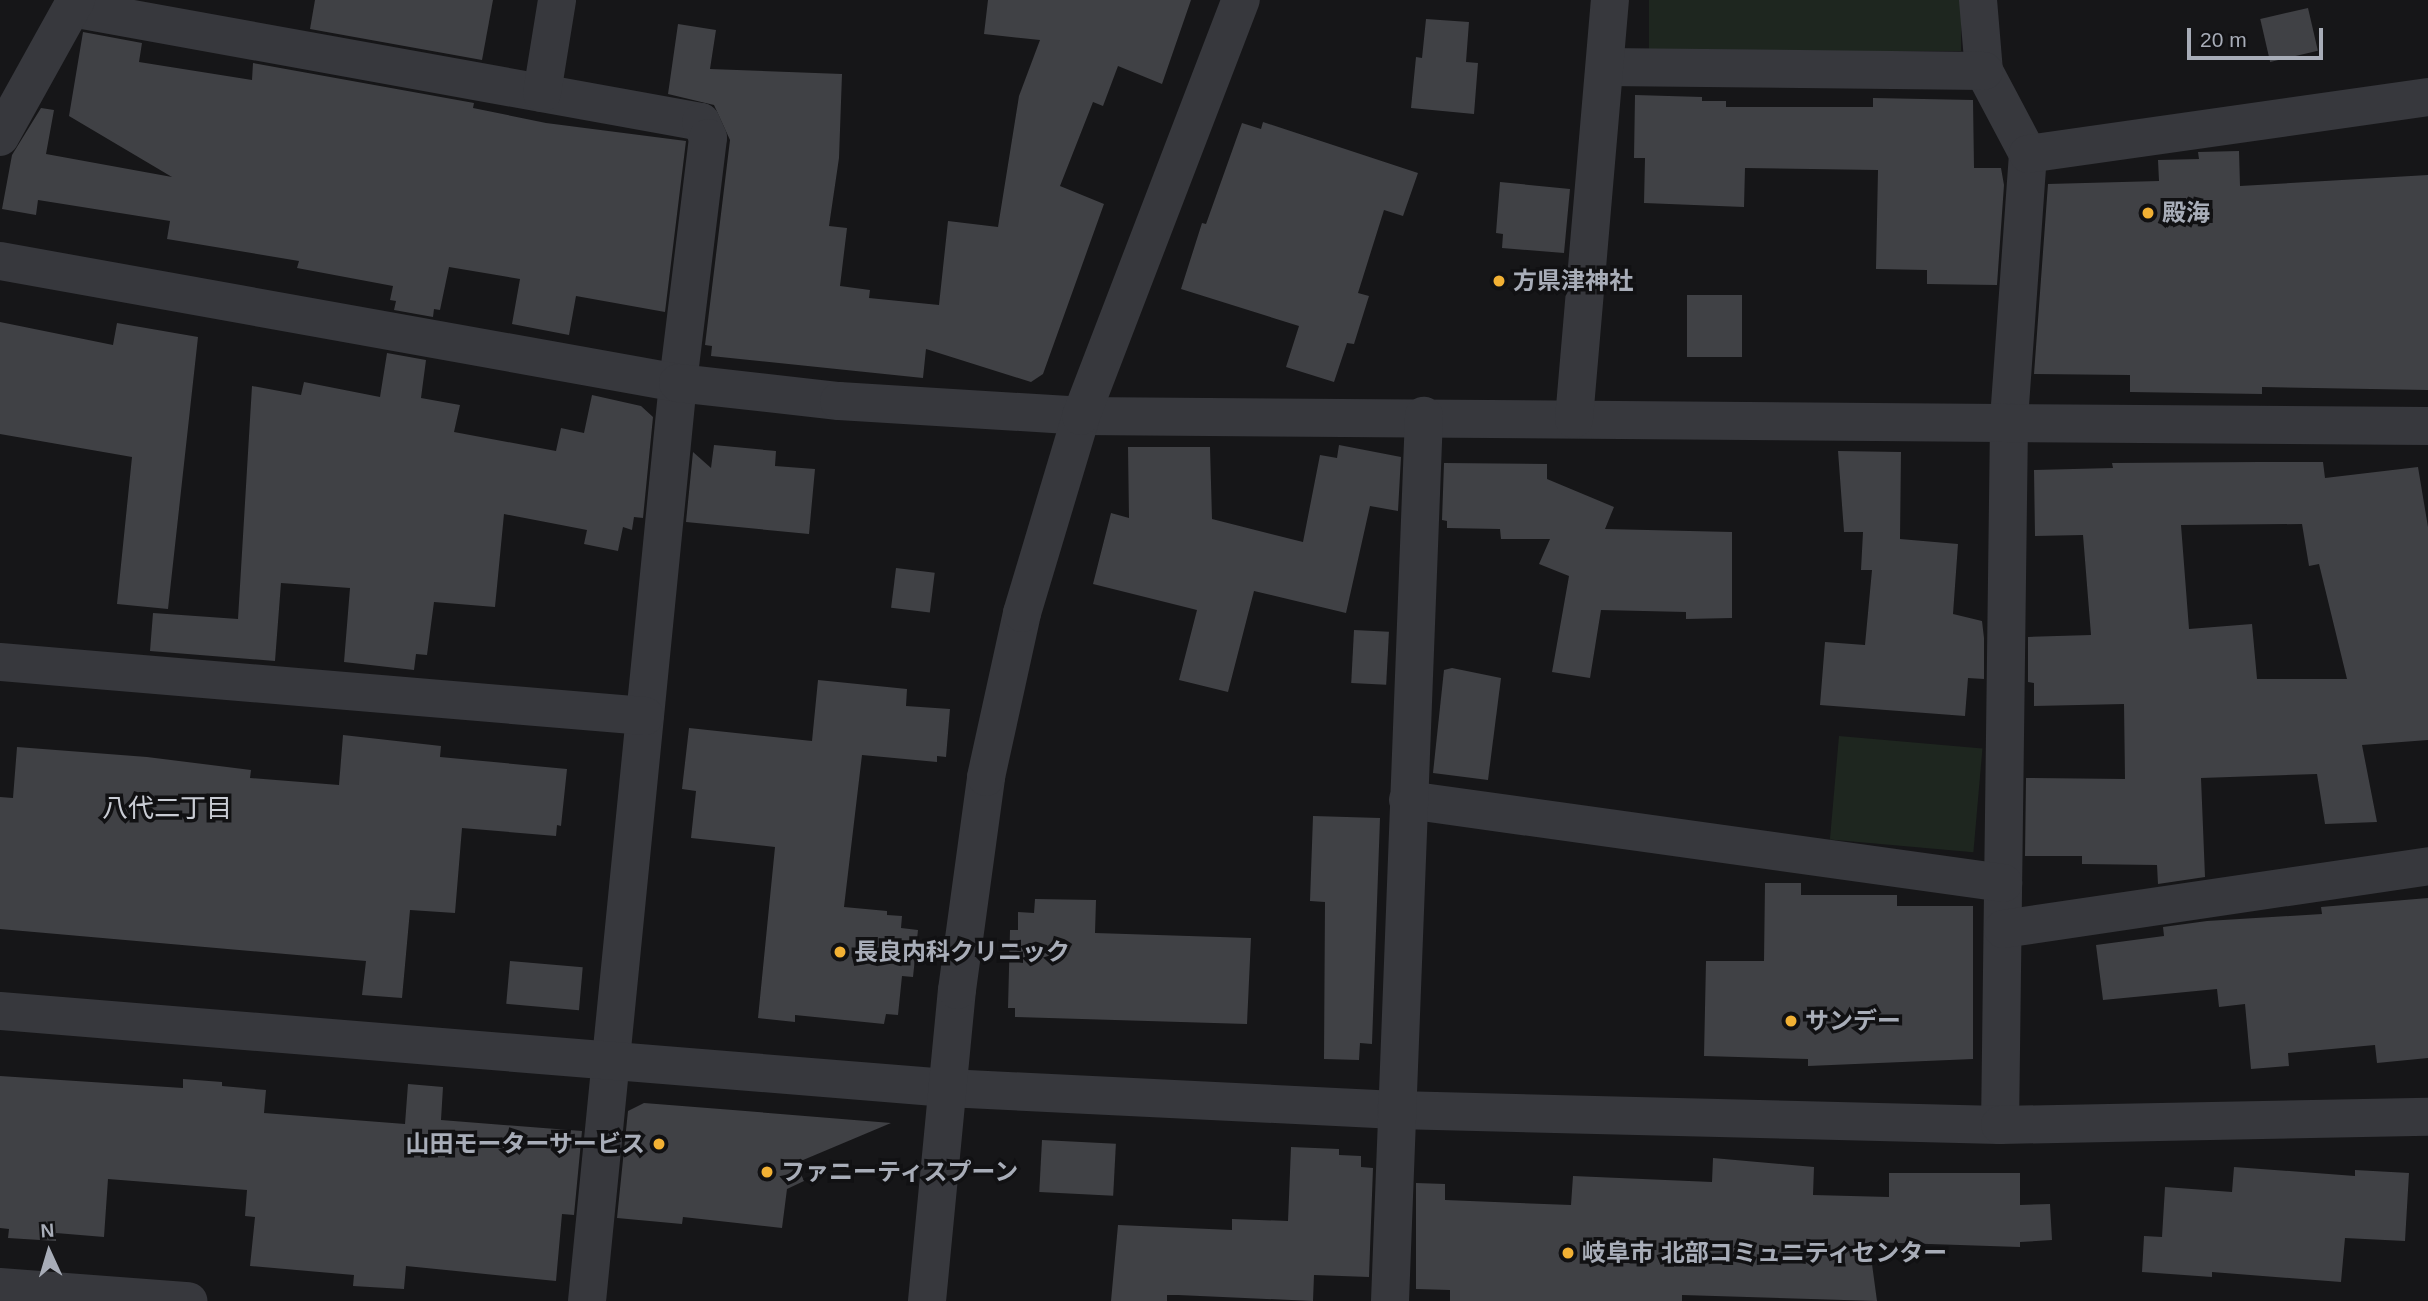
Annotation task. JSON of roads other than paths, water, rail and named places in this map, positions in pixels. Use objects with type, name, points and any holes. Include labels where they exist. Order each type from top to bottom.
[{"type":"street","points":[[542,93],[557,0]]},
{"type":"street","points":[[927,1301],[947,1088],[986,777],[1022,613],[1081,416],[1241,0]]},
{"type":"street","points":[[1574,419],[1610,0]]},
{"type":"street","points":[[1978,0],[1984,71],[2028,154],[2009,422],[2000,1125]]},
{"type":"street","points":[[0,137],[74,4],[701,122],[708,138],[678,383],[587,1301]]},
{"type":"street","points":[[1605,67],[1984,71]]},
{"type":"street","points":[[2028,154],[2428,97]]},
{"type":"street","points":[[0,261],[678,383],[839,401],[1081,416],[1424,416],[2428,426]]},
{"type":"street","points":[[1390,1301],[1424,416]]},
{"type":"street","points":[[0,662],[645,716]]},
{"type":"street","points":[[1408,800],[2003,883]]},
{"type":"street","points":[[2003,929],[2428,866]]},
{"type":"street","points":[[0,1011],[610,1063],[947,1088],[1396,1110],[2000,1125],[2428,1116]]},
{"type":"street","points":[[0,1287],[188,1301]]},
{"type":"place","name":"殿海","points":[[2148,213]]},
{"type":"place","name":"方県津神社","points":[[1499,281]]},
{"type":"place","name":"長良内科クリニック","points":[[840,952]]},
{"type":"place","name":"サンデー","points":[[1791,1021]]},
{"type":"place","name":"山田モーターサービス","points":[[659,1144]]},
{"type":"place","name":"ファニーティスプーン","points":[[767,1172]]},
{"type":"place","name":"岐阜市 北部コミュニティセンター","points":[[1568,1253]]},
{"type":"district","name":"八代二丁目","points":[[167,809]]}]
